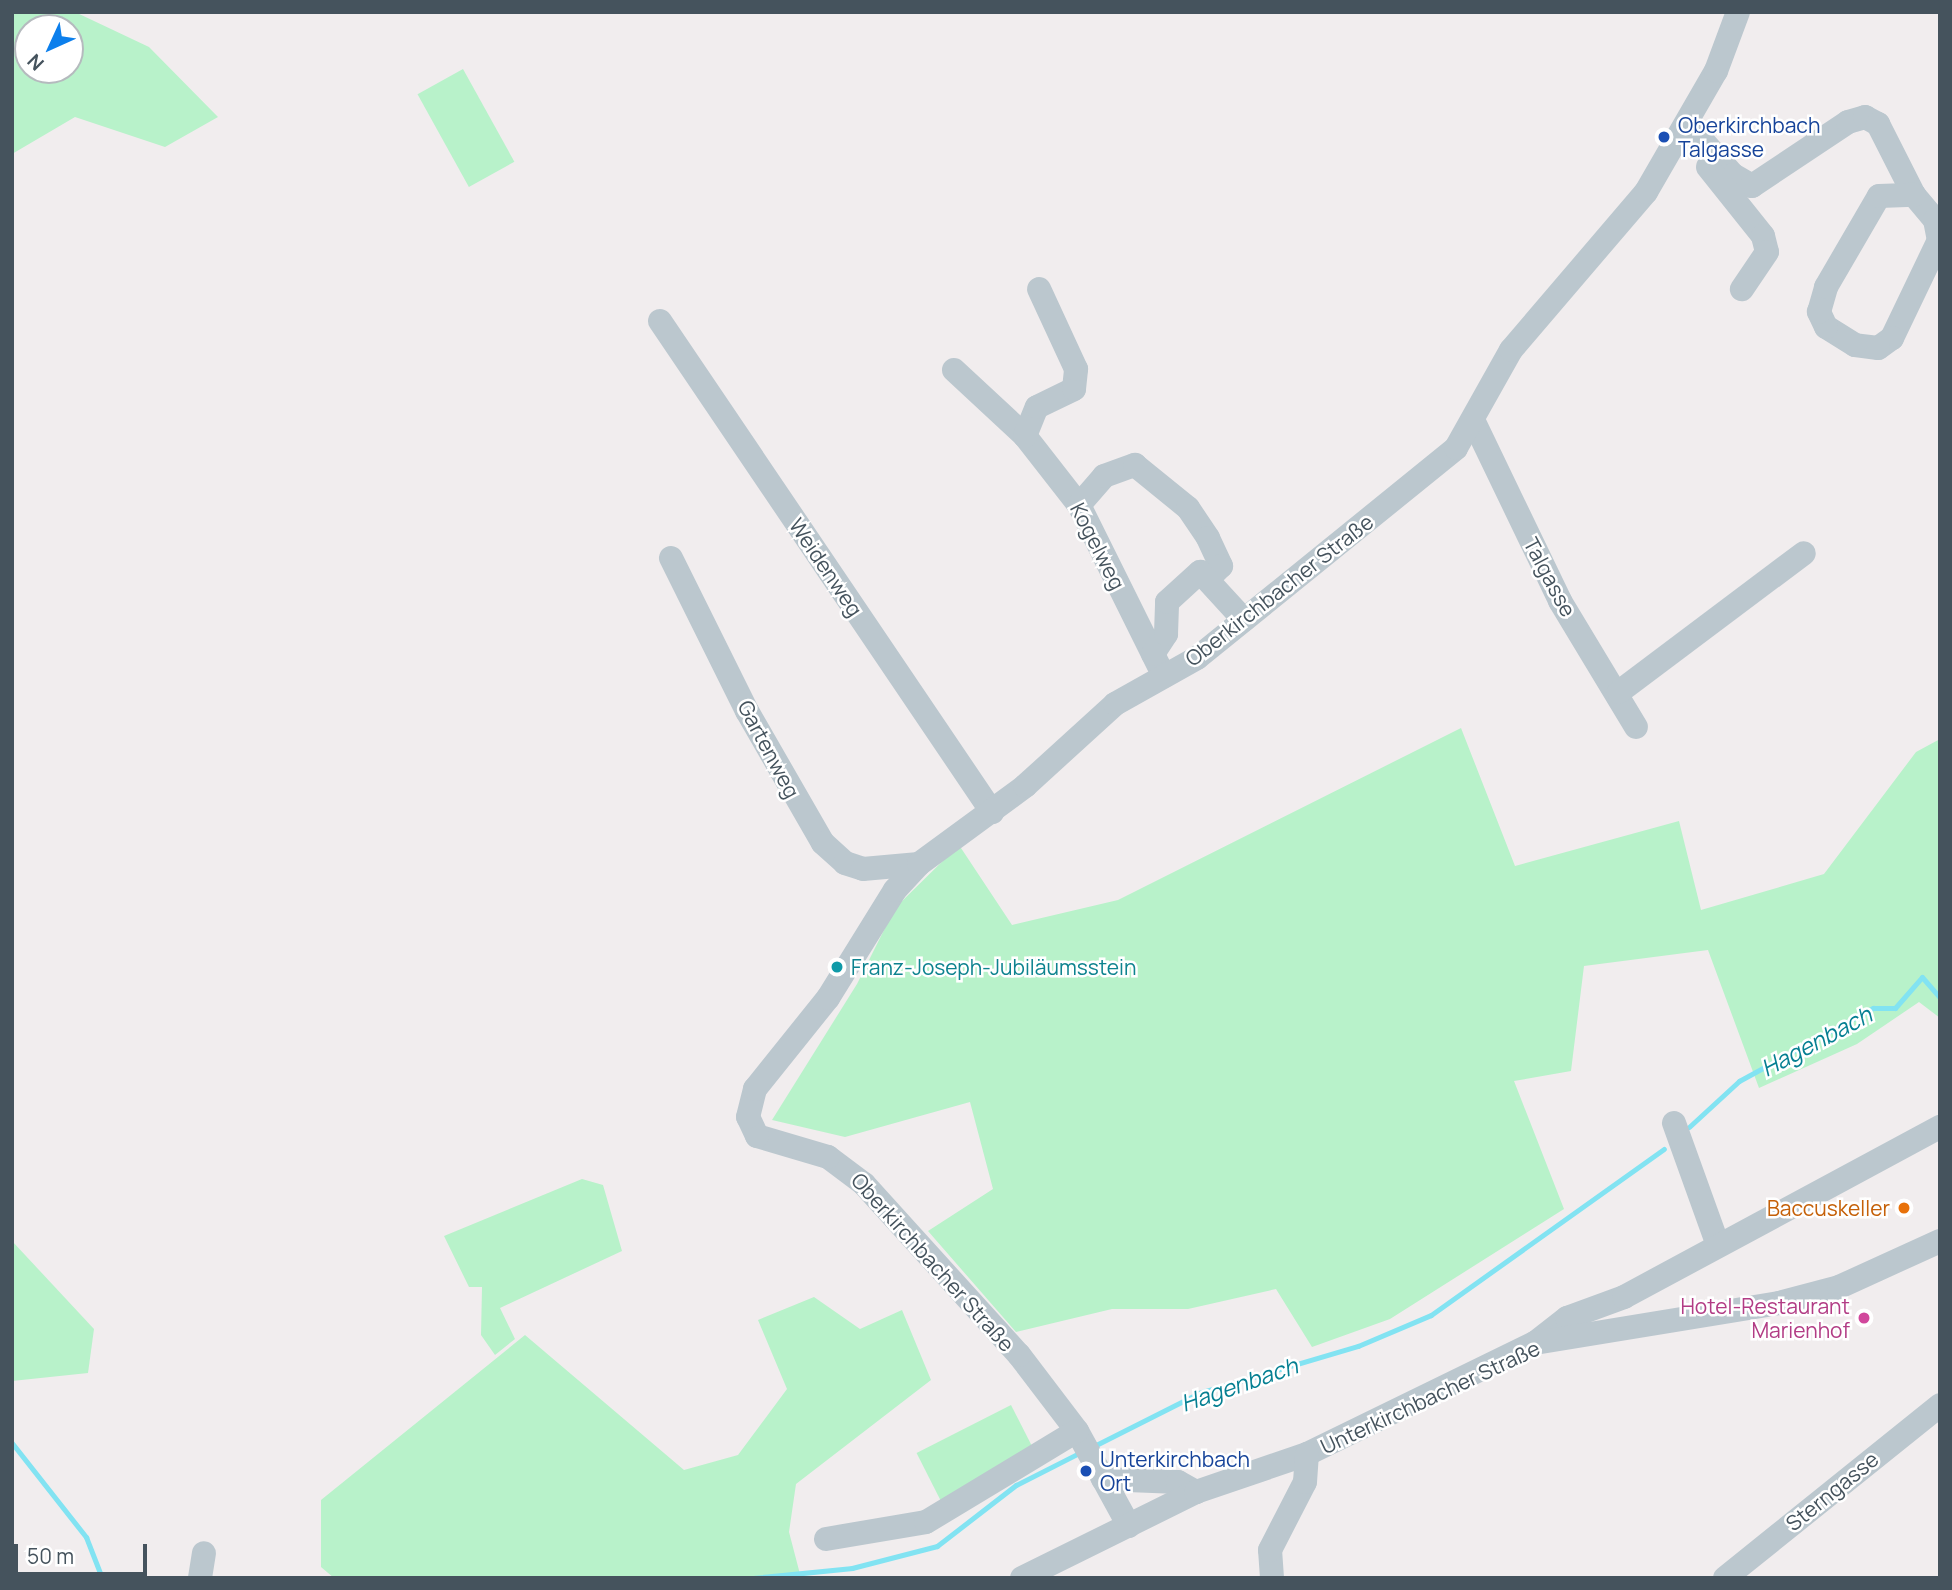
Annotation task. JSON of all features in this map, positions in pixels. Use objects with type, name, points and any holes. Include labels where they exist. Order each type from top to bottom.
[{"type":"street","name":"Oberkirchbacher Straße","points":[[1129,1526],[1077,1431],[962,1289],[846,1167],[765,1140],[750,1127],[755,1089],[828,998],[895,890],[919,864],[992,813],[1159,665],[1244,620],[1456,448],[1474,422],[1511,351],[1646,192],[1725,54],[1738,12]]},
{"type":"street","points":[[1684,128],[1733,175],[1752,186],[1823,134],[1865,117],[1878,124],[1913,195],[1935,220],[1939,240],[1892,338],[1878,348],[1856,345],[1826,327],[1819,312],[1826,286],[1879,196],[1913,195]]},
{"type":"street","points":[[1684,128],[1763,236],[1767,252],[1742,289]]},
{"type":"street","points":[[1025,436],[1037,407],[1074,389],[1076,369],[1038,289]]},
{"type":"street","name":"Weidenweg","points":[[660,321],[992,813]]},
{"type":"street","name":"Kogelweg","points":[[954,370],[1025,436],[1079,505],[1159,665]]},
{"type":"street","name":"Talgasse","points":[[1474,422],[1560,601],[1619,692],[1636,727]]},
{"type":"street","points":[[1079,505],[1104,476],[1135,466],[1188,508],[1208,538],[1221,566],[1208,579]]},
{"type":"street","points":[[1619,692],[1804,553]]},
{"type":"street","name":"Gartenweg","points":[[671,558],[747,710],[823,843],[845,863],[863,870],[919,864]]},
{"type":"street","points":[[1159,665],[1166,634],[1167,602],[1191,576],[1200,572],[1244,620]]},
{"type":"street","points":[[1674,1123],[1718,1245]]},
{"type":"street","points":[[1535,1343],[1567,1318],[1624,1297],[1940,1127]]},
{"type":"street","name":"Unterkirchbacher Straße","points":[[1022,1578],[1196,1492],[1307,1454],[1535,1343],[1779,1303],[1839,1287],[1940,1241]]},
{"type":"street","name":"Sterngasse","points":[[1725,1578],[1940,1405]]},
{"type":"street","points":[[826,1539],[926,1522],[1077,1431]]},
{"type":"street","points":[[1272,1578],[1270,1550],[1305,1482],[1307,1454]]},
{"type":"street","points":[[1097,1469],[1178,1482],[1196,1492]]},
{"type":"street","points":[[200,1578],[204,1553]]},
{"type":"green space","points":[[12,12],[79,14],[14,14],[14,84],[84,84],[84,16],[149,47],[218,117],[165,147],[75,117],[12,154]]},
{"type":"green space","points":[[463,69],[514,162],[469,187],[418,94]]},
{"type":"green space","points":[[1461,728],[1515,866],[1679,821],[1701,910],[1824,874],[1916,752],[1940,739],[1940,1018],[1919,1002],[1857,1044],[1759,1088],[1708,950],[1584,966],[1571,1071],[1514,1081],[1564,1209],[1390,1319],[1312,1347],[1276,1289],[1188,1309],[1112,1309],[1016,1332],[928,1231],[993,1189],[970,1102],[845,1137],[772,1120],[857,984],[895,908],[959,845],[1012,925],[1118,900]]},
{"type":"green space","points":[[582,1179],[603,1185],[622,1251],[500,1308],[515,1339],[495,1355],[481,1335],[482,1287],[469,1287],[444,1236]]},
{"type":"green space","points":[[12,1241],[94,1329],[88,1373],[12,1381]]},
{"type":"green space","points":[[814,1297],[860,1329],[902,1310],[931,1380],[796,1484],[789,1532],[801,1578],[334,1578],[321,1567],[321,1500],[525,1335],[684,1470],[738,1455],[787,1389],[758,1320]]},
{"type":"green space","points":[[1011,1405],[1036,1454],[942,1502],[917,1453]]},
{"type":"waterway","name":"Hagenbach","points":[[1689,1127],[1739,1081],[1873,1008],[1895,1008],[1922,977],[1940,998]]},
{"type":"waterway","name":"Hagenbach","points":[[1092,1447],[1199,1393],[1358,1346],[1431,1315],[1664,1149]]},
{"type":"waterway","points":[[12,1443],[86,1537],[102,1578]]},
{"type":"waterway","name":"Hagenbach","points":[[753,1578],[852,1568],[937,1546],[1016,1485],[1079,1453]]},
{"type":"place","name":"Oberkirchbach Talgasse","points":[[1664,137]]},
{"type":"place","name":"Franz-Joseph-Jubiläumsstein","points":[[837,967]]},
{"type":"place","name":"Baccuskeller","points":[[1904,1208]]},
{"type":"place","name":"Hotel-Restaurant Marienhof","points":[[1864,1318]]},
{"type":"place","name":"Unterkirchbach Ort","points":[[1086,1471]]}]
